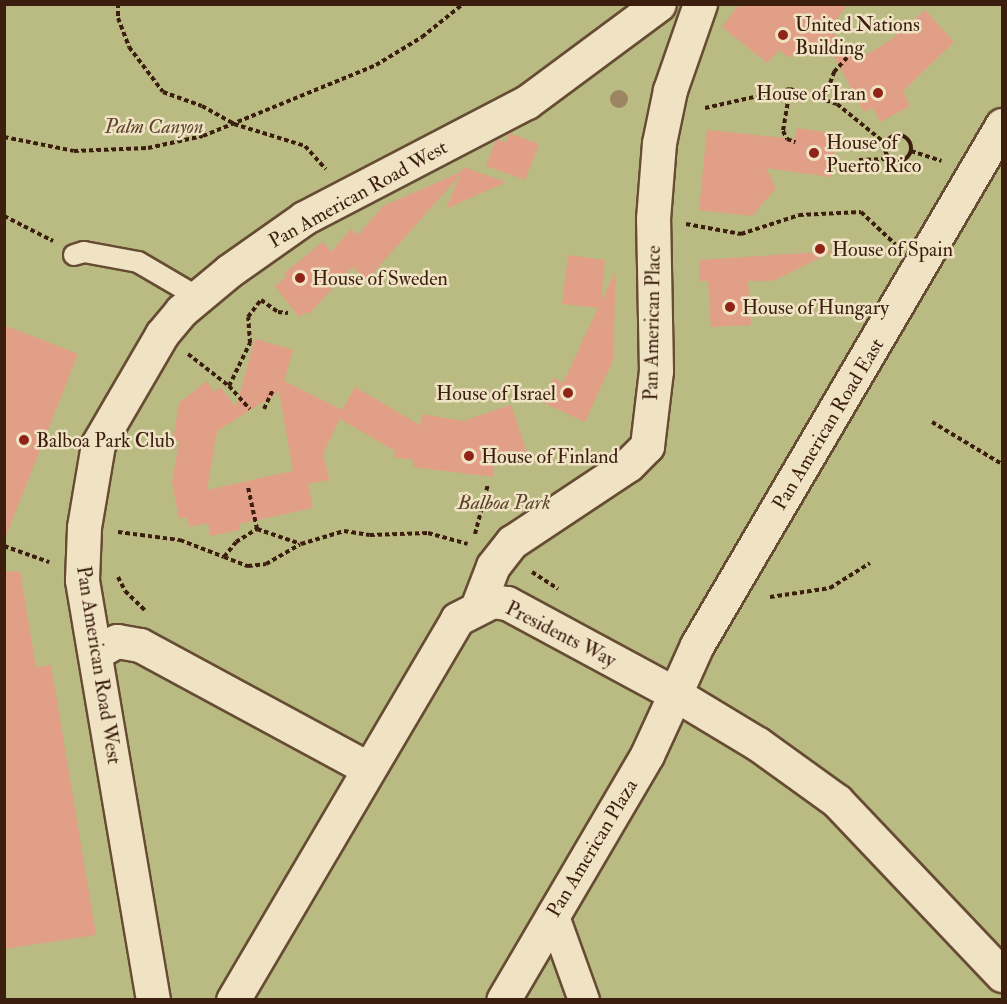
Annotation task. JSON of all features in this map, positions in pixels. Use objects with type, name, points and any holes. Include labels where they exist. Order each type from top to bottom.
[{"type":"street","name":"Pan American Road West","points":[[153,999],[82,580],[84,527],[98,444],[162,334],[198,297],[253,253],[304,218],[527,102],[659,4]]},
{"type":"street","name":"Pan American Place","points":[[478,605],[493,566],[512,542],[628,465],[647,446],[656,371],[653,219],[659,143],[670,90],[700,4]]},
{"type":"street","name":"Pan American Road East","points":[[675,694],[697,645],[1002,125]]},
{"type":"street","name":"Presidents Way","points":[[369,769],[457,618],[478,605],[492,601],[507,603],[675,694],[758,744],[837,801],[1002,975]]},
{"type":"street","points":[[95,653],[117,640],[140,645],[369,769],[233,999]]},
{"type":"street","name":"Pan American Plaza","points":[[503,999],[647,755],[675,694]]},
{"type":"street","points":[[553,914],[584,999]]},
{"type":"lane","points":[[74,255],[84,252],[138,262],[198,297]]},
{"type":"path","points":[[118,4],[129,47],[163,92],[202,106],[234,124],[305,146],[330,174]]},
{"type":"path","points":[[4,137],[74,151],[148,148],[234,124],[376,65],[422,37],[463,4]]},
{"type":"path","points":[[825,97],[834,72],[851,53]]},
{"type":"path","points":[[790,89],[783,130],[787,139],[795,142]]},
{"type":"path","points":[[705,108],[790,89],[825,97],[886,144]]},
{"type":"path","points":[[886,144],[900,135],[910,143],[911,151]]},
{"type":"path","points":[[860,160],[886,159],[886,144]]},
{"type":"path","points":[[886,152],[899,161],[911,151]]},
{"type":"path","points":[[911,151],[947,163]]},
{"type":"path","points":[[702,226],[741,234],[799,215],[861,212],[898,246]]},
{"type":"path","points":[[4,216],[37,231],[74,255]]},
{"type":"path","points":[[230,386],[250,343],[248,317],[261,300],[278,312],[288,313]]},
{"type":"path","points":[[193,358],[230,386],[250,408]]},
{"type":"path","points":[[264,409],[273,390]]},
{"type":"path","points":[[932,422],[1002,464]]},
{"type":"path","points":[[248,487],[257,529]]},
{"type":"path","points":[[257,529],[301,544]]},
{"type":"path","points":[[224,557],[236,542],[257,529]]},
{"type":"path","points":[[118,532],[180,540],[248,566],[266,564],[301,544],[344,531],[370,535],[428,533],[463,545],[474,544]]},
{"type":"path","points":[[4,546],[82,580]]},
{"type":"path","points":[[770,597],[830,588],[870,563]]},
{"type":"green space","name":"Balboa Park","points":[[4,5],[1002,5],[1002,999],[4,999]]},
{"type":"building","points":[[739,4],[848,4],[829,30],[862,57],[888,42],[925,10],[954,42],[903,91],[910,106],[880,122],[873,108],[864,112],[823,37],[815,48],[804,40],[790,58],[779,50],[767,63],[722,27]]},
{"type":"building","points":[[797,128],[837,134],[831,177],[766,168],[776,188],[752,216],[699,210],[707,130],[795,139]]},
{"type":"building","points":[[509,133],[539,144],[525,180],[486,166],[496,139],[506,142]]},
{"type":"building","points":[[463,167],[506,182],[446,209],[460,175],[367,280],[352,267],[309,314],[306,312],[299,317],[275,286],[287,276],[284,273],[323,242],[331,252],[351,229],[358,235],[383,206],[461,172]]},
{"type":"building","name":"House of Hungary","points":[[834,251],[773,281],[748,281],[751,325],[711,327],[708,281],[699,281],[699,260]]},
{"type":"building","points":[[568,255],[605,260],[601,302],[616,270],[613,360],[585,422],[542,402],[554,378],[563,383],[598,308],[562,304]]},
{"type":"building","name":"Balboa Park Club","points":[[4,325],[78,354],[6,536],[4,536]]},
{"type":"building","points":[[255,339],[293,350],[284,381],[342,410],[355,387],[420,425],[422,414],[463,421],[511,405],[527,453],[494,464],[493,477],[413,467],[414,460],[394,457],[395,451],[340,419],[323,453],[329,480],[308,484],[313,508],[239,524],[240,530],[210,536],[208,523],[189,527],[187,517],[179,519],[172,482],[179,441],[173,440],[179,403],[207,381],[214,392],[220,387],[236,407]],"holes":[[[279,392],[293,471],[207,490],[217,431]]]},
{"type":"building","points":[[20,571],[36,667],[51,665],[96,935],[4,949],[4,572]]},
{"type":"place","name":"United Nations Building","points":[[783,35]]},
{"type":"place","name":"House of Iran","points":[[878,93]]},
{"type":"place","name":"House of Puerto Rico","points":[[814,153]]},
{"type":"place","name":"House of Spain","points":[[820,249]]},
{"type":"place","name":"House of Sweden","points":[[300,278]]},
{"type":"place","name":"House of Hungary","points":[[730,307]]},
{"type":"place","name":"House of Israel","points":[[568,393]]},
{"type":"place","name":"Balboa Park Club","points":[[24,440]]},
{"type":"place","name":"House of Finland","points":[[469,456]]},
{"type":"park label","name":"Palm Canyon","points":[[154,126]]}]
